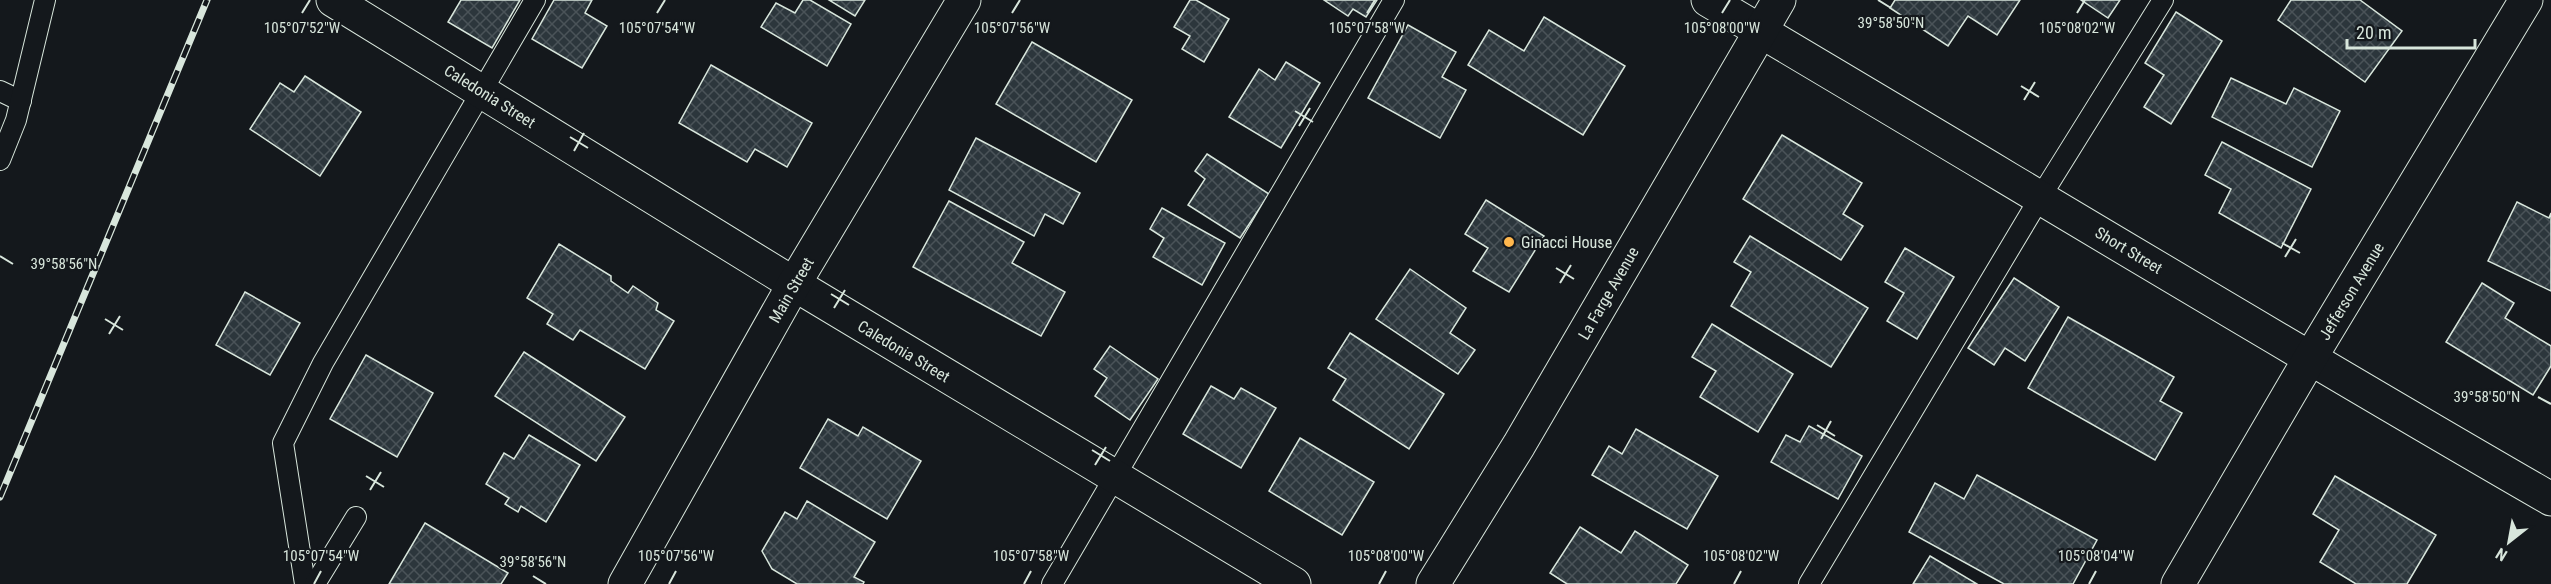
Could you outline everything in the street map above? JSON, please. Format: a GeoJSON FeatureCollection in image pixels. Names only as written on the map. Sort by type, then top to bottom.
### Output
{"type":"FeatureCollection","features":[{"type":"Feature","properties":{"kind":"street","name":"Caledonia Street"},"geometry":{"type":"LineString","coordinates":[[333,0],[794,284],[1294,584]]}},
{"type":"Feature","properties":{"kind":"street","name":"Main Street"},"geometry":{"type":"LineString","coordinates":[[625,584],[794,284],[964,0]]}},
{"type":"Feature","properties":{"kind":"street","name":"Short Street"},"geometry":{"type":"LineString","coordinates":[[1708,0],[2041,196],[2309,360],[2551,499]]}},
{"type":"Feature","properties":{"kind":"street","name":"La Farge Avenue"},"geometry":{"type":"LineString","coordinates":[[1433,584],[1519,445],[1779,0]]}},
{"type":"Feature","properties":{"kind":"street","name":"Jefferson Avenue"},"geometry":{"type":"LineString","coordinates":[[2178,584],[2309,360],[2526,0]]}},
{"type":"Feature","properties":{"kind":"lane"},"geometry":{"type":"LineString","coordinates":[[0,160],[16,120],[45,0]]}},
{"type":"Feature","properties":{"kind":"lane"},"geometry":{"type":"LineString","coordinates":[[305,584],[283,442],[322,363],[535,0]]}},
{"type":"Feature","properties":{"kind":"lane"},"geometry":{"type":"LineString","coordinates":[[1052,584],[1394,0]]}},
{"type":"Feature","properties":{"kind":"lane"},"geometry":{"type":"LineString","coordinates":[[1809,584],[2041,196],[2163,0]]}},
{"type":"Feature","properties":{"kind":"lane"},"geometry":{"type":"LineString","coordinates":[[0,91],[21,101]]}},
{"type":"Feature","properties":{"kind":"lane"},"geometry":{"type":"LineString","coordinates":[[315,584],[356,517]]}},
{"type":"Feature","properties":{"kind":"building"},"geometry":{"type":"Polygon","coordinates":[[[461,0],[520,0],[492,48],[448,22],[461,0]]]}},
{"type":"Feature","properties":{"kind":"building"},"geometry":{"type":"Polygon","coordinates":[[[554,0],[592,0],[585,13],[607,26],[582,68],[532,39],[554,0]]]}},
{"type":"Feature","properties":{"kind":"building"},"geometry":{"type":"Polygon","coordinates":[[[803,0],[810,0],[851,24],[827,66],[761,27],[776,3],[795,13],[803,0]]]}},
{"type":"Feature","properties":{"kind":"building"},"geometry":{"type":"Polygon","coordinates":[[[829,0],[865,0],[855,16],[829,0]]]}},
{"type":"Feature","properties":{"kind":"building"},"geometry":{"type":"Polygon","coordinates":[[[1190,0],[1196,0],[1229,19],[1204,62],[1182,49],[1190,36],[1174,27],[1190,0]]]}},
{"type":"Feature","properties":{"kind":"building"},"geometry":{"type":"Polygon","coordinates":[[[1324,0],[1377,0],[1366,17],[1353,9],[1348,16],[1324,0]]]}},
{"type":"Feature","properties":{"kind":"building"},"geometry":{"type":"Polygon","coordinates":[[[1895,0],[2020,0],[1997,35],[1968,16],[1948,46],[1890,8],[1895,0]]]}},
{"type":"Feature","properties":{"kind":"building"},"geometry":{"type":"Polygon","coordinates":[[[2081,0],[2120,0],[2108,18],[2081,0]]]}},
{"type":"Feature","properties":{"kind":"building"},"geometry":{"type":"Polygon","coordinates":[[[2291,0],[2360,0],[2402,31],[2365,82],[2278,20],[2291,0]]]}},
{"type":"Feature","properties":{"kind":"building"},"geometry":{"type":"Polygon","coordinates":[[[2176,12],[2222,41],[2171,124],[2144,107],[2164,75],[2145,63],[2176,12]]]}},
{"type":"Feature","properties":{"kind":"building"},"geometry":{"type":"Polygon","coordinates":[[[1544,17],[1625,66],[1583,135],[1468,65],[1489,30],[1524,51],[1544,17]]]}},
{"type":"Feature","properties":{"kind":"building"},"geometry":{"type":"Polygon","coordinates":[[[1408,25],[1456,52],[1442,77],[1466,90],[1440,138],[1368,98],[1408,25]]]}},
{"type":"Feature","properties":{"kind":"building"},"geometry":{"type":"Polygon","coordinates":[[[1032,42],[1132,100],[1096,162],[996,104],[1032,42]]]}},
{"type":"Feature","properties":{"kind":"building"},"geometry":{"type":"Polygon","coordinates":[[[1286,62],[1320,83],[1281,148],[1229,117],[1259,69],[1275,80],[1286,62]]]}},
{"type":"Feature","properties":{"kind":"building"},"geometry":{"type":"Polygon","coordinates":[[[711,65],[812,123],[787,167],[755,149],[747,162],[679,123],[711,65]]]}},
{"type":"Feature","properties":{"kind":"building"},"geometry":{"type":"Polygon","coordinates":[[[305,76],[361,112],[320,176],[250,129],[280,83],[294,92],[305,76]]]}},
{"type":"Feature","properties":{"kind":"building"},"geometry":{"type":"Polygon","coordinates":[[[2231,78],[2286,104],[2294,88],[2340,111],[2312,167],[2212,117],[2231,78]]]}},
{"type":"Feature","properties":{"kind":"building"},"geometry":{"type":"Polygon","coordinates":[[[1782,135],[1862,183],[1843,214],[1863,226],[1841,260],[1743,199],[1782,135]]]}},
{"type":"Feature","properties":{"kind":"building"},"geometry":{"type":"Polygon","coordinates":[[[976,138],[1080,193],[1063,224],[1045,214],[1034,236],[949,190],[976,138]]]}},
{"type":"Feature","properties":{"kind":"building"},"geometry":{"type":"Polygon","coordinates":[[[2222,142],[2311,189],[2281,248],[2219,213],[2231,189],[2205,175],[2222,142]]]}},
{"type":"Feature","properties":{"kind":"building"},"geometry":{"type":"Polygon","coordinates":[[[1207,154],[1269,194],[1240,238],[1188,205],[1205,179],[1195,171],[1207,154]]]}},
{"type":"Feature","properties":{"kind":"building","name":"Ginacci House"},"geometry":{"type":"Polygon","coordinates":[[[1486,200],[1544,236],[1509,292],[1473,271],[1488,248],[1465,234],[1486,200]]]}},
{"type":"Feature","properties":{"kind":"building"},"geometry":{"type":"Polygon","coordinates":[[[949,201],[1024,242],[1012,263],[1065,292],[1041,336],[913,267],[949,201]]]}},
{"type":"Feature","properties":{"kind":"building"},"geometry":{"type":"Polygon","coordinates":[[[2517,202],[2549,218],[2551,213],[2551,291],[2488,261],[2517,202]]]}},
{"type":"Feature","properties":{"kind":"building"},"geometry":{"type":"Polygon","coordinates":[[[1162,208],[1225,243],[1202,285],[1153,257],[1164,238],[1150,229],[1162,208]]]}},
{"type":"Feature","properties":{"kind":"building"},"geometry":{"type":"Polygon","coordinates":[[[1750,236],[1868,308],[1831,367],[1731,306],[1751,272],[1734,262],[1750,236]]]}},
{"type":"Feature","properties":{"kind":"building"},"geometry":{"type":"Polygon","coordinates":[[[559,244],[611,276],[611,281],[628,293],[633,286],[658,303],[656,310],[674,321],[645,369],[580,330],[573,340],[547,324],[553,314],[527,298],[559,244]]]}},
{"type":"Feature","properties":{"kind":"building"},"geometry":{"type":"Polygon","coordinates":[[[1905,248],[1954,277],[1917,339],[1887,321],[1904,293],[1885,282],[1905,248]]]}},
{"type":"Feature","properties":{"kind":"building"},"geometry":{"type":"Polygon","coordinates":[[[1410,269],[1466,308],[1450,333],[1475,350],[1458,374],[1376,319],[1410,269]]]}},
{"type":"Feature","properties":{"kind":"building"},"geometry":{"type":"Polygon","coordinates":[[[2014,278],[2059,307],[2025,361],[2005,348],[1994,365],[1968,348],[2014,278]]]}},
{"type":"Feature","properties":{"kind":"building"},"geometry":{"type":"Polygon","coordinates":[[[2482,283],[2514,303],[2505,318],[2551,346],[2551,366],[2533,395],[2446,342],[2482,283]]]}},
{"type":"Feature","properties":{"kind":"building"},"geometry":{"type":"Polygon","coordinates":[[[245,292],[300,323],[270,375],[216,345],[245,292]]]}},
{"type":"Feature","properties":{"kind":"building"},"geometry":{"type":"Polygon","coordinates":[[[2068,317],[2174,377],[2160,401],[2182,413],[2155,460],[2028,388],[2068,317]]]}},
{"type":"Feature","properties":{"kind":"building"},"geometry":{"type":"Polygon","coordinates":[[[1712,324],[1793,374],[1758,432],[1700,397],[1716,371],[1692,357],[1712,324]]]}},
{"type":"Feature","properties":{"kind":"building"},"geometry":{"type":"Polygon","coordinates":[[[1350,333],[1444,394],[1409,449],[1333,400],[1346,379],[1328,368],[1350,333]]]}},
{"type":"Feature","properties":{"kind":"building"},"geometry":{"type":"Polygon","coordinates":[[[1110,346],[1158,379],[1130,420],[1095,396],[1107,378],[1094,369],[1110,346]]]}},
{"type":"Feature","properties":{"kind":"building"},"geometry":{"type":"Polygon","coordinates":[[[524,352],[625,417],[596,461],[495,396],[524,352]]]}},
{"type":"Feature","properties":{"kind":"building"},"geometry":{"type":"Polygon","coordinates":[[[366,355],[433,393],[397,457],[330,419],[366,355]]]}},
{"type":"Feature","properties":{"kind":"building"},"geometry":{"type":"Polygon","coordinates":[[[1211,386],[1234,399],[1241,388],[1276,408],[1241,468],[1183,434],[1211,386]]]}},
{"type":"Feature","properties":{"kind":"building"},"geometry":{"type":"Polygon","coordinates":[[[828,419],[858,436],[863,427],[921,461],[887,519],[800,468],[828,419]]]}},
{"type":"Feature","properties":{"kind":"building"},"geometry":{"type":"Polygon","coordinates":[[[1809,426],[1862,456],[1838,499],[1771,462],[1786,435],[1800,442],[1809,426]]]}},
{"type":"Feature","properties":{"kind":"building"},"geometry":{"type":"Polygon","coordinates":[[[1636,429],[1718,476],[1687,529],[1592,475],[1609,446],[1622,454],[1636,429]]]}},
{"type":"Feature","properties":{"kind":"building"},"geometry":{"type":"Polygon","coordinates":[[[529,435],[580,465],[546,522],[521,506],[518,512],[505,504],[509,498],[486,484],[504,453],[514,459],[529,435]]]}},
{"type":"Feature","properties":{"kind":"building"},"geometry":{"type":"Polygon","coordinates":[[[1300,438],[1374,482],[1342,535],[1269,491],[1300,438]]]}},
{"type":"Feature","properties":{"kind":"building"},"geometry":{"type":"Polygon","coordinates":[[[1977,475],[2097,540],[2073,584],[2004,584],[1909,532],[1935,483],[1964,499],[1977,475]]]}},
{"type":"Feature","properties":{"kind":"building"},"geometry":{"type":"Polygon","coordinates":[[[2335,476],[2436,535],[2407,584],[2356,584],[2320,562],[2339,530],[2313,514],[2335,476]]]}},
{"type":"Feature","properties":{"kind":"building"},"geometry":{"type":"Polygon","coordinates":[[[807,501],[875,542],[854,577],[864,582],[863,584],[797,584],[772,569],[762,551],[785,512],[797,519],[807,501]]]}},
{"type":"Feature","properties":{"kind":"building"},"geometry":{"type":"Polygon","coordinates":[[[425,523],[508,573],[501,584],[389,584],[425,523]]]}},
{"type":"Feature","properties":{"kind":"building"},"geometry":{"type":"Polygon","coordinates":[[[1580,527],[1621,553],[1635,531],[1688,565],[1676,584],[1567,584],[1550,573],[1580,527]]]}},
{"type":"Feature","properties":{"kind":"building"},"geometry":{"type":"Polygon","coordinates":[[[1930,556],[1977,584],[1913,584],[1930,556]]]}},
{"type":"Feature","properties":{"kind":"railway"},"geometry":{"type":"LineString","coordinates":[[0,497],[207,0]]}},
{"type":"Feature","properties":{"kind":"place","name":"Ginacci House"},"geometry":{"type":"Point","coordinates":[1509,242]}}]}
